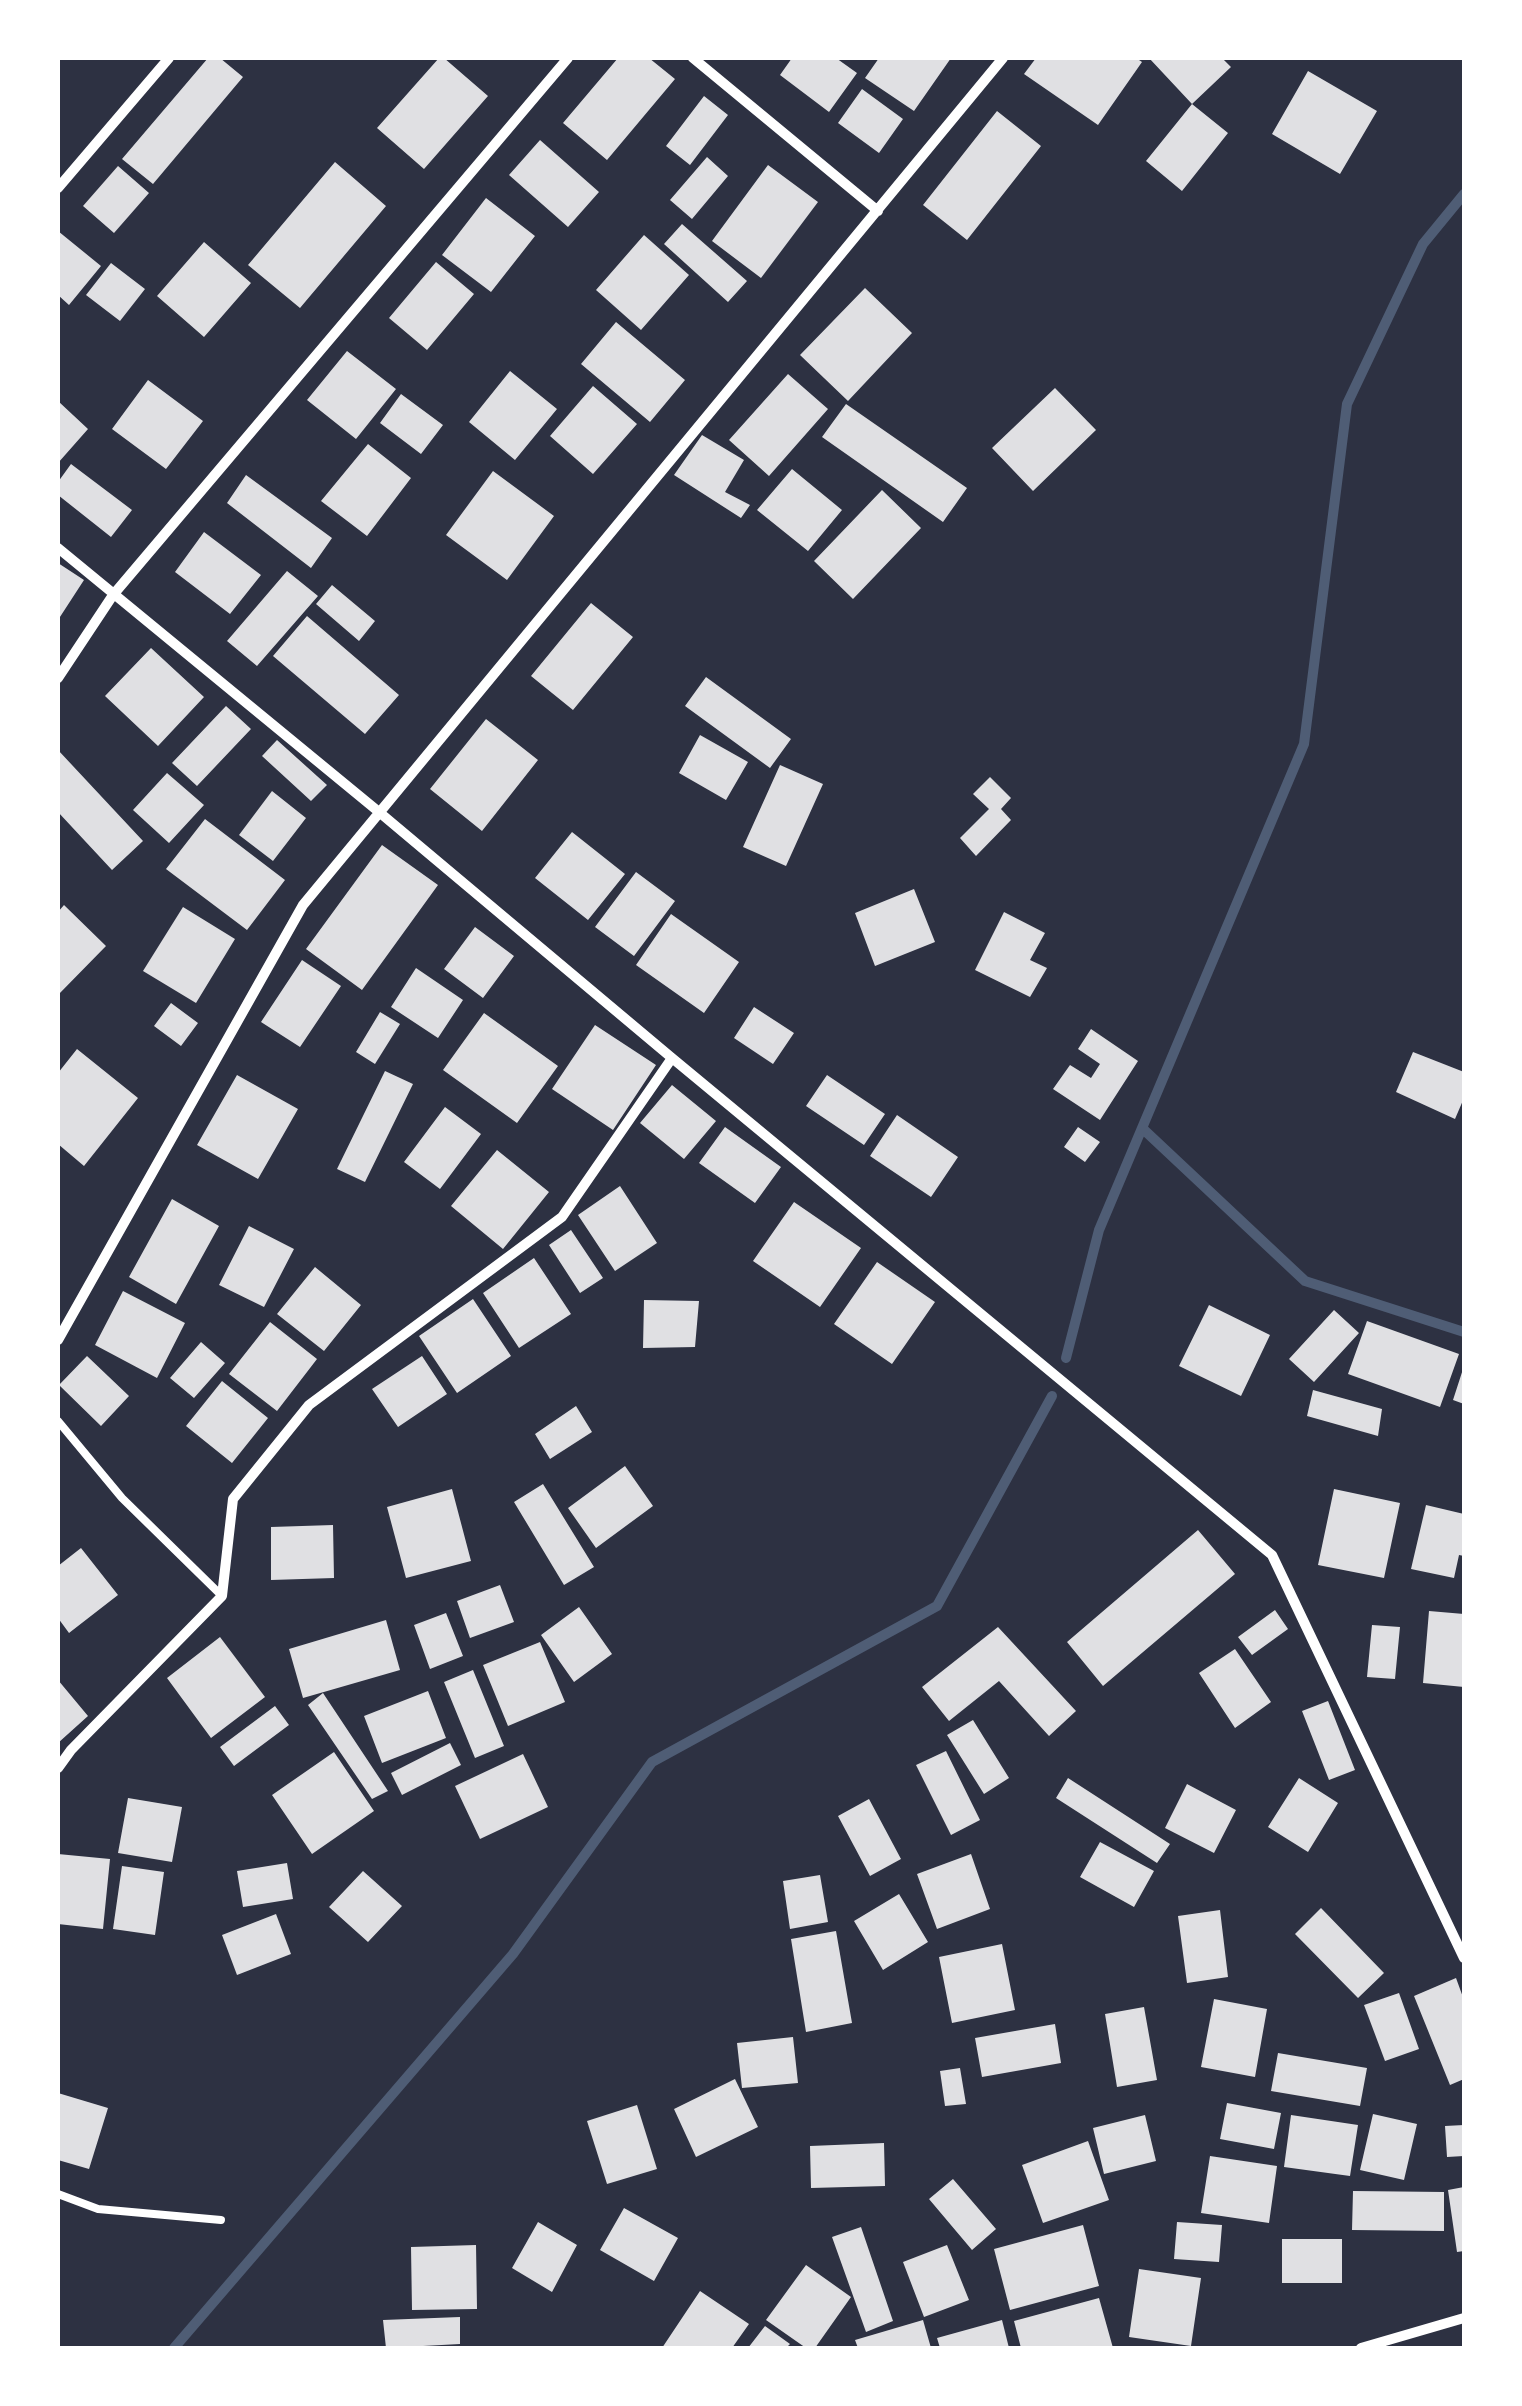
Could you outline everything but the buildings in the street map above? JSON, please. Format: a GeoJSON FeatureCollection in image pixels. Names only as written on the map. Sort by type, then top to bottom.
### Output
{"type":"FeatureCollection","features":[{"type":"Feature","properties":{"kind":"street"},"geometry":{"type":"LineString","coordinates":[[58,188],[169,58]]}},
{"type":"Feature","properties":{"kind":"street"},"geometry":{"type":"LineString","coordinates":[[58,678],[113,595],[568,58]]}},
{"type":"Feature","properties":{"kind":"street"},"geometry":{"type":"LineString","coordinates":[[692,58],[878,211]]}},
{"type":"Feature","properties":{"kind":"street"},"geometry":{"type":"LineString","coordinates":[[58,1340],[303,904],[1003,58]]}},
{"type":"Feature","properties":{"kind":"street"},"geometry":{"type":"LineString","coordinates":[[58,548],[1272,1555],[1464,1958]]}},
{"type":"Feature","properties":{"kind":"street"},"geometry":{"type":"LineString","coordinates":[[58,1768],[70,1750],[222,1596],[233,1500],[309,1405],[562,1217],[672,1058]]}},
{"type":"Feature","properties":{"kind":"street"},"geometry":{"type":"LineString","coordinates":[[1362,2348],[1464,2318]]}},
{"type":"Feature","properties":{"kind":"lane"},"geometry":{"type":"LineString","coordinates":[[58,1421],[122,1498],[222,1596]]}},
{"type":"Feature","properties":{"kind":"lane"},"geometry":{"type":"LineString","coordinates":[[58,2194],[98,2209],[221,2220]]}},
{"type":"Feature","properties":{"kind":"waterway"},"geometry":{"type":"LineString","coordinates":[[1066,1358],[1099,1230],[1304,744],[1347,404],[1423,244],[1464,194]]}},
{"type":"Feature","properties":{"kind":"waterway"},"geometry":{"type":"LineString","coordinates":[[1142,1128],[1305,1281],[1464,1332]]}},
{"type":"Feature","properties":{"kind":"waterway"},"geometry":{"type":"LineString","coordinates":[[174,2348],[513,1954],[652,1762],[937,1606],[1052,1396]]}}]}
